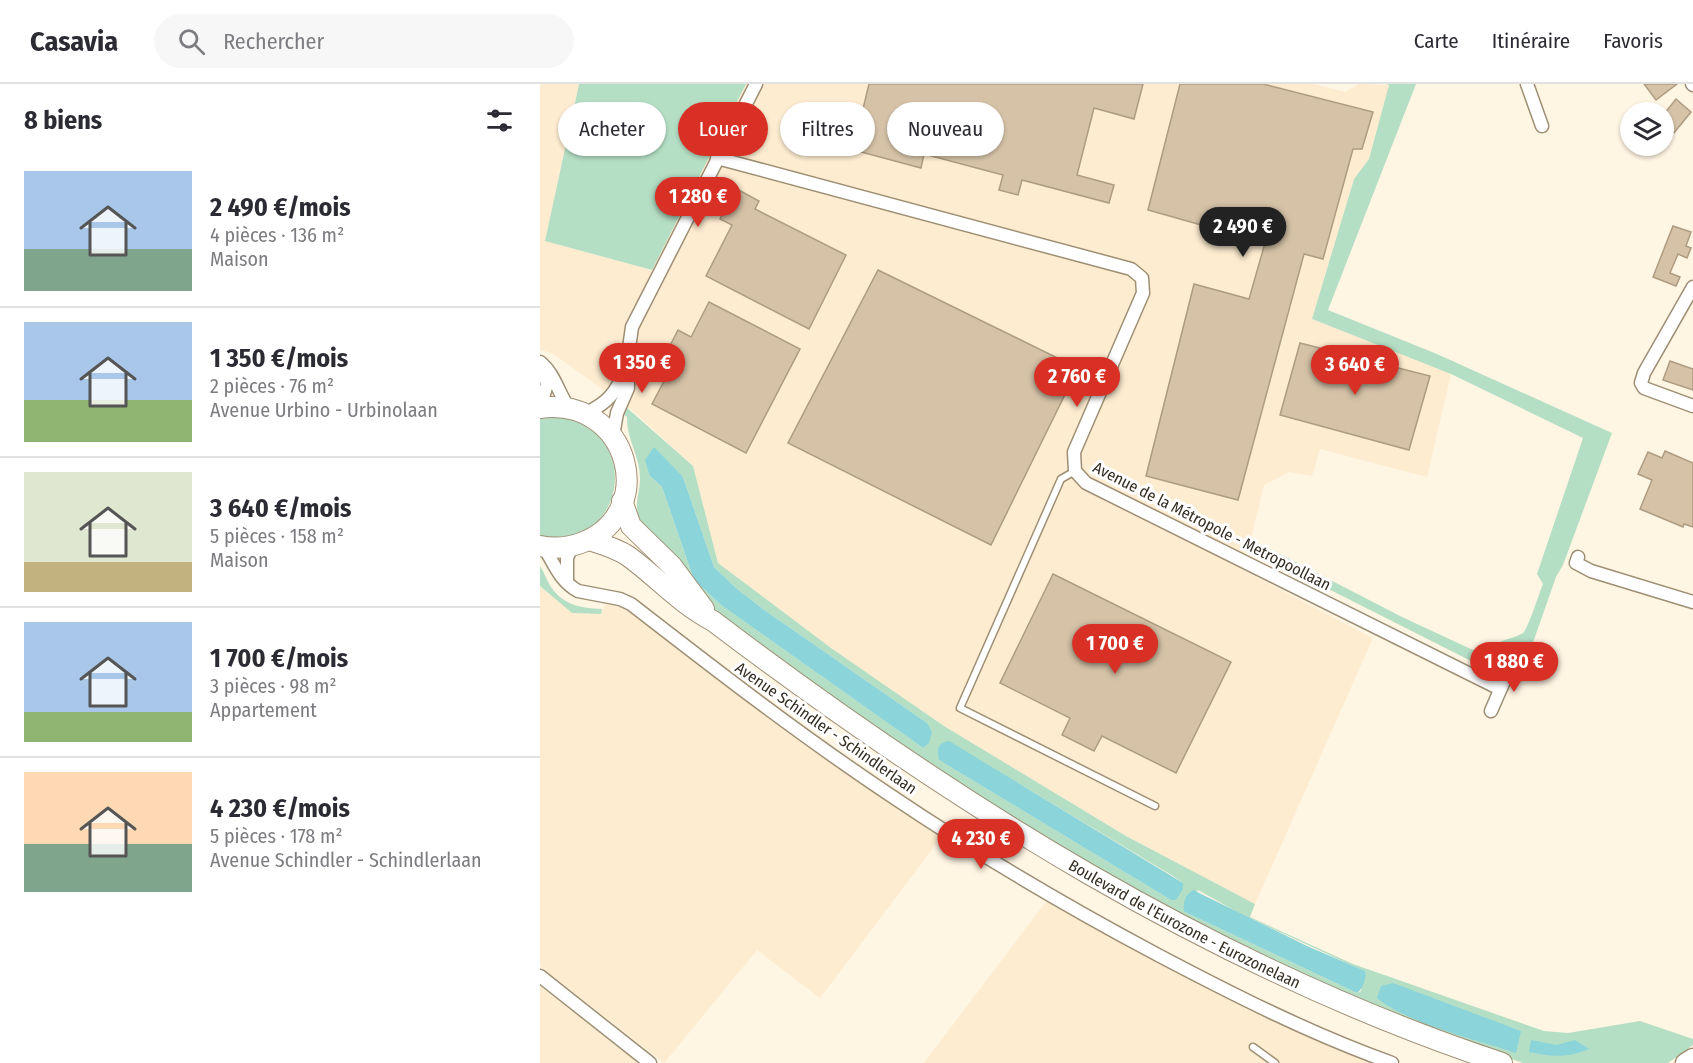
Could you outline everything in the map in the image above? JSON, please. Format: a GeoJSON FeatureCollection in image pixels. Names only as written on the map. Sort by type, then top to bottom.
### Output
{"type":"FeatureCollection","features":[{"type":"Feature","properties":{"kind":"highway"},"geometry":{"type":"LineString","coordinates":[[540,408],[578,410],[601,423],[613,436],[622,453],[626,472],[622,501],[606,527],[580,543],[542,546]]}},
{"type":"Feature","properties":{"kind":"highway","name":"Boulevard de l'Eurozone - Eurozonelaan"},"geometry":{"type":"LineString","coordinates":[[622,501],[632,526],[672,566],[713,621]]}},
{"type":"Feature","properties":{"kind":"highway","name":"Boulevard de l'Eurozone - Eurozonelaan"},"geometry":{"type":"LineString","coordinates":[[580,543],[613,547],[627,556],[694,611],[713,621],[920,770],[1121,891],[1301,984],[1386,1020],[1502,1063]]}},
{"type":"Feature","properties":{"kind":"main road"},"geometry":{"type":"LineString","coordinates":[[1685,1063],[1693,1058]]}},
{"type":"Feature","properties":{"kind":"street"},"geometry":{"type":"LineString","coordinates":[[541,363],[549,369],[562,399],[578,410],[605,403],[612,397],[627,368],[632,327],[756,84]]}},
{"type":"Feature","properties":{"kind":"street"},"geometry":{"type":"LineString","coordinates":[[1527,84],[1542,126]]}},
{"type":"Feature","properties":{"kind":"street","name":"Avenue de la Métropole - Metropoollaan"},"geometry":{"type":"LineString","coordinates":[[717,158],[1131,269],[1142,278],[1143,293],[1074,452],[1075,471],[1086,483],[1500,689]]}},
{"type":"Feature","properties":{"kind":"street"},"geometry":{"type":"LineString","coordinates":[[1693,287],[1644,373],[1641,383],[1644,388],[1693,406]]}},
{"type":"Feature","properties":{"kind":"street"},"geometry":{"type":"LineString","coordinates":[[540,408],[547,384],[541,363]]}},
{"type":"Feature","properties":{"kind":"street"},"geometry":{"type":"LineString","coordinates":[[613,436],[617,413],[628,388],[627,368]]}},
{"type":"Feature","properties":{"kind":"street"},"geometry":{"type":"LineString","coordinates":[[567,582],[567,558],[580,543]]}},
{"type":"Feature","properties":{"kind":"street"},"geometry":{"type":"LineString","coordinates":[[542,546],[560,577],[567,582]]}},
{"type":"Feature","properties":{"kind":"street"},"geometry":{"type":"LineString","coordinates":[[1578,557],[1576,563],[1591,571],[1693,602]]}},
{"type":"Feature","properties":{"kind":"street","name":"Avenue Schindler - Schindlerlaan"},"geometry":{"type":"LineString","coordinates":[[567,582],[578,591],[620,599],[631,604],[738,688],[890,795],[1037,887],[1132,941],[1268,1012],[1374,1060],[1392,1063]]}},
{"type":"Feature","properties":{"kind":"street"},"geometry":{"type":"LineString","coordinates":[[1491,711],[1511,665]]}},
{"type":"Feature","properties":{"kind":"street"},"geometry":{"type":"LineString","coordinates":[[540,976],[650,1063]]}},
{"type":"Feature","properties":{"kind":"lane"},"geometry":{"type":"LineString","coordinates":[[1075,471],[1060,479],[960,708],[1155,806]]}},
{"type":"Feature","properties":{"kind":"lane"},"geometry":{"type":"LineString","coordinates":[[1253,1047],[1275,1063]]}},
{"type":"Feature","properties":{"kind":"shaded area"},"geometry":{"type":"Polygon","coordinates":[[[540,84],[579,84],[575,102],[558,102],[558,156],[563,156],[545,241],[651,270],[709,156],[768,156],[768,102],[737,102],[746,84],[1314,84],[1345,92],[1359,84],[1389,85],[1369,159],[1354,179],[1312,319],[1451,374],[1427,477],[1320,449],[1312,476],[1289,472],[1264,485],[1251,539],[1239,568],[1373,638],[1255,904],[1126,836],[944,726],[831,648],[718,563],[693,466],[633,411],[552,353],[540,350],[540,84]]]}},
{"type":"Feature","properties":{"kind":"shaded area"},"geometry":{"type":"Polygon","coordinates":[[[540,586],[572,613],[600,614],[607,603],[629,610],[942,836],[820,998],[757,950],[664,1063],[540,966],[540,586]]]}},
{"type":"Feature","properties":{"kind":"shaded area"},"geometry":{"type":"Polygon","coordinates":[[[1048,899],[1169,967],[1264,1016],[1377,1063],[924,1063],[1048,899]]]}},
{"type":"Feature","properties":{"kind":"shaded area"},"geometry":{"type":"Polygon","coordinates":[[[540,986],[638,1063],[540,1063],[540,986]]]}},
{"type":"Feature","properties":{"kind":"green space"},"geometry":{"type":"Polygon","coordinates":[[[579,84],[746,84],[737,102],[678,102],[678,156],[710,156],[652,270],[545,241],[563,156],[666,156],[666,102],[575,102],[579,84]]]}},
{"type":"Feature","properties":{"kind":"green space"},"geometry":{"type":"Polygon","coordinates":[[[1386,84],[1416,84],[1328,310],[1437,354],[1612,433],[1529,654],[1509,647],[1475,663],[1247,548],[1251,539],[1402,617],[1473,650],[1523,633],[1543,584],[1537,574],[1583,438],[1451,374],[1312,319],[1354,179],[1369,159],[1389,85],[1386,84]]]}},
{"type":"Feature","properties":{"kind":"green space"},"geometry":{"type":"Polygon","coordinates":[[[625,406],[693,466],[718,563],[831,648],[944,726],[1126,836],[1255,904],[1250,917],[1353,964],[1544,1031],[1568,1033],[1640,1021],[1693,1039],[1693,1045],[1668,1063],[1523,1063],[1355,1000],[1195,923],[1074,856],[849,713],[718,616],[640,521],[637,505],[640,484],[638,462],[627,425],[627,417],[621,413],[625,406]],[[648,464],[650,476],[662,487],[694,580],[721,605],[923,748],[927,723],[763,609],[714,567],[683,477],[648,464]],[[949,742],[939,760],[1171,900],[1183,883],[949,742]],[[1198,890],[1187,913],[1357,993],[1361,991],[1364,971],[1239,913],[1198,890]]]}},
{"type":"Feature","properties":{"kind":"green space"},"geometry":{"type":"Polygon","coordinates":[[[559,417],[587,427],[605,444],[614,466],[614,489],[606,510],[591,527],[569,537],[540,536],[540,419],[559,417]]]}},
{"type":"Feature","properties":{"kind":"green space"},"geometry":{"type":"Polygon","coordinates":[[[540,566],[551,587],[562,598],[581,607],[602,609],[601,614],[572,613],[540,586],[540,566]]]}},
{"type":"Feature","properties":{"kind":"water"},"geometry":{"type":"Polygon","coordinates":[[[654,447],[683,477],[714,567],[763,609],[927,723],[932,732],[929,743],[923,748],[721,605],[694,580],[662,487],[650,476],[645,460],[654,447]]]}},
{"type":"Feature","properties":{"kind":"water"},"geometry":{"type":"Polygon","coordinates":[[[949,741],[1183,883],[1183,889],[1176,900],[1171,900],[939,760],[939,747],[942,743],[949,741]]]}},
{"type":"Feature","properties":{"kind":"water"},"geometry":{"type":"Polygon","coordinates":[[[1193,890],[1307,946],[1365,971],[1365,980],[1361,989],[1357,993],[1187,913],[1184,911],[1184,902],[1186,896],[1193,890]]]}},
{"type":"Feature","properties":{"kind":"water"},"geometry":{"type":"Polygon","coordinates":[[[1393,983],[1521,1031],[1516,1053],[1443,1030],[1390,1007],[1377,998],[1381,986],[1393,983]]]}},
{"type":"Feature","properties":{"kind":"water"},"geometry":{"type":"Polygon","coordinates":[[[1531,1040],[1557,1045],[1575,1040],[1589,1049],[1567,1055],[1545,1055],[1529,1052],[1531,1040]]]}},
{"type":"Feature","properties":{"kind":"building"},"geometry":{"type":"Polygon","coordinates":[[[869,84],[1143,84],[1134,119],[1094,108],[1077,175],[1114,185],[1109,203],[1022,180],[1018,195],[999,190],[1003,175],[932,156],[1004,156],[1004,102],[887,102],[887,156],[924,156],[921,168],[875,156],[875,102],[865,102],[869,84]]]}},
{"type":"Feature","properties":{"kind":"building"},"geometry":{"type":"Polygon","coordinates":[[[1180,84],[1263,84],[1373,112],[1362,149],[1353,149],[1323,259],[1304,254],[1238,500],[1146,476],[1194,284],[1249,299],[1265,243],[1148,210],[1180,84]]]}},
{"type":"Feature","properties":{"kind":"building"},"geometry":{"type":"Polygon","coordinates":[[[1644,84],[1677,84],[1656,100],[1644,84]]]}},
{"type":"Feature","properties":{"kind":"building"},"geometry":{"type":"Polygon","coordinates":[[[1676,99],[1691,112],[1674,133],[1674,102],[1676,99]]]}},
{"type":"Feature","properties":{"kind":"building"},"geometry":{"type":"Polygon","coordinates":[[[735,188],[759,201],[755,209],[846,255],[809,329],[706,276],[732,225],[720,219],[735,188]]]}},
{"type":"Feature","properties":{"kind":"building"},"geometry":{"type":"Polygon","coordinates":[[[1673,226],[1691,232],[1686,246],[1691,248],[1687,258],[1678,254],[1670,273],[1680,277],[1676,286],[1653,277],[1673,226]]]}},
{"type":"Feature","properties":{"kind":"building"},"geometry":{"type":"Polygon","coordinates":[[[878,270],[1078,368],[991,545],[788,443],[878,270]]]}},
{"type":"Feature","properties":{"kind":"building"},"geometry":{"type":"Polygon","coordinates":[[[709,302],[800,349],[746,453],[652,404],[670,370],[660,365],[678,330],[691,337],[709,302]]]}},
{"type":"Feature","properties":{"kind":"building"},"geometry":{"type":"Polygon","coordinates":[[[1300,343],[1430,376],[1409,450],[1280,415],[1300,343]]]}},
{"type":"Feature","properties":{"kind":"building"},"geometry":{"type":"Polygon","coordinates":[[[1670,361],[1693,369],[1693,390],[1663,380],[1670,361]]]}},
{"type":"Feature","properties":{"kind":"building"},"geometry":{"type":"Polygon","coordinates":[[[1665,451],[1693,463],[1693,527],[1684,524],[1683,527],[1640,509],[1652,480],[1638,474],[1648,452],[1662,458],[1665,451]]]}},
{"type":"Feature","properties":{"kind":"building"},"geometry":{"type":"Polygon","coordinates":[[[1053,574],[1231,662],[1176,773],[1102,736],[1094,751],[1062,735],[1070,718],[1000,683],[1053,574]]]}}]}
